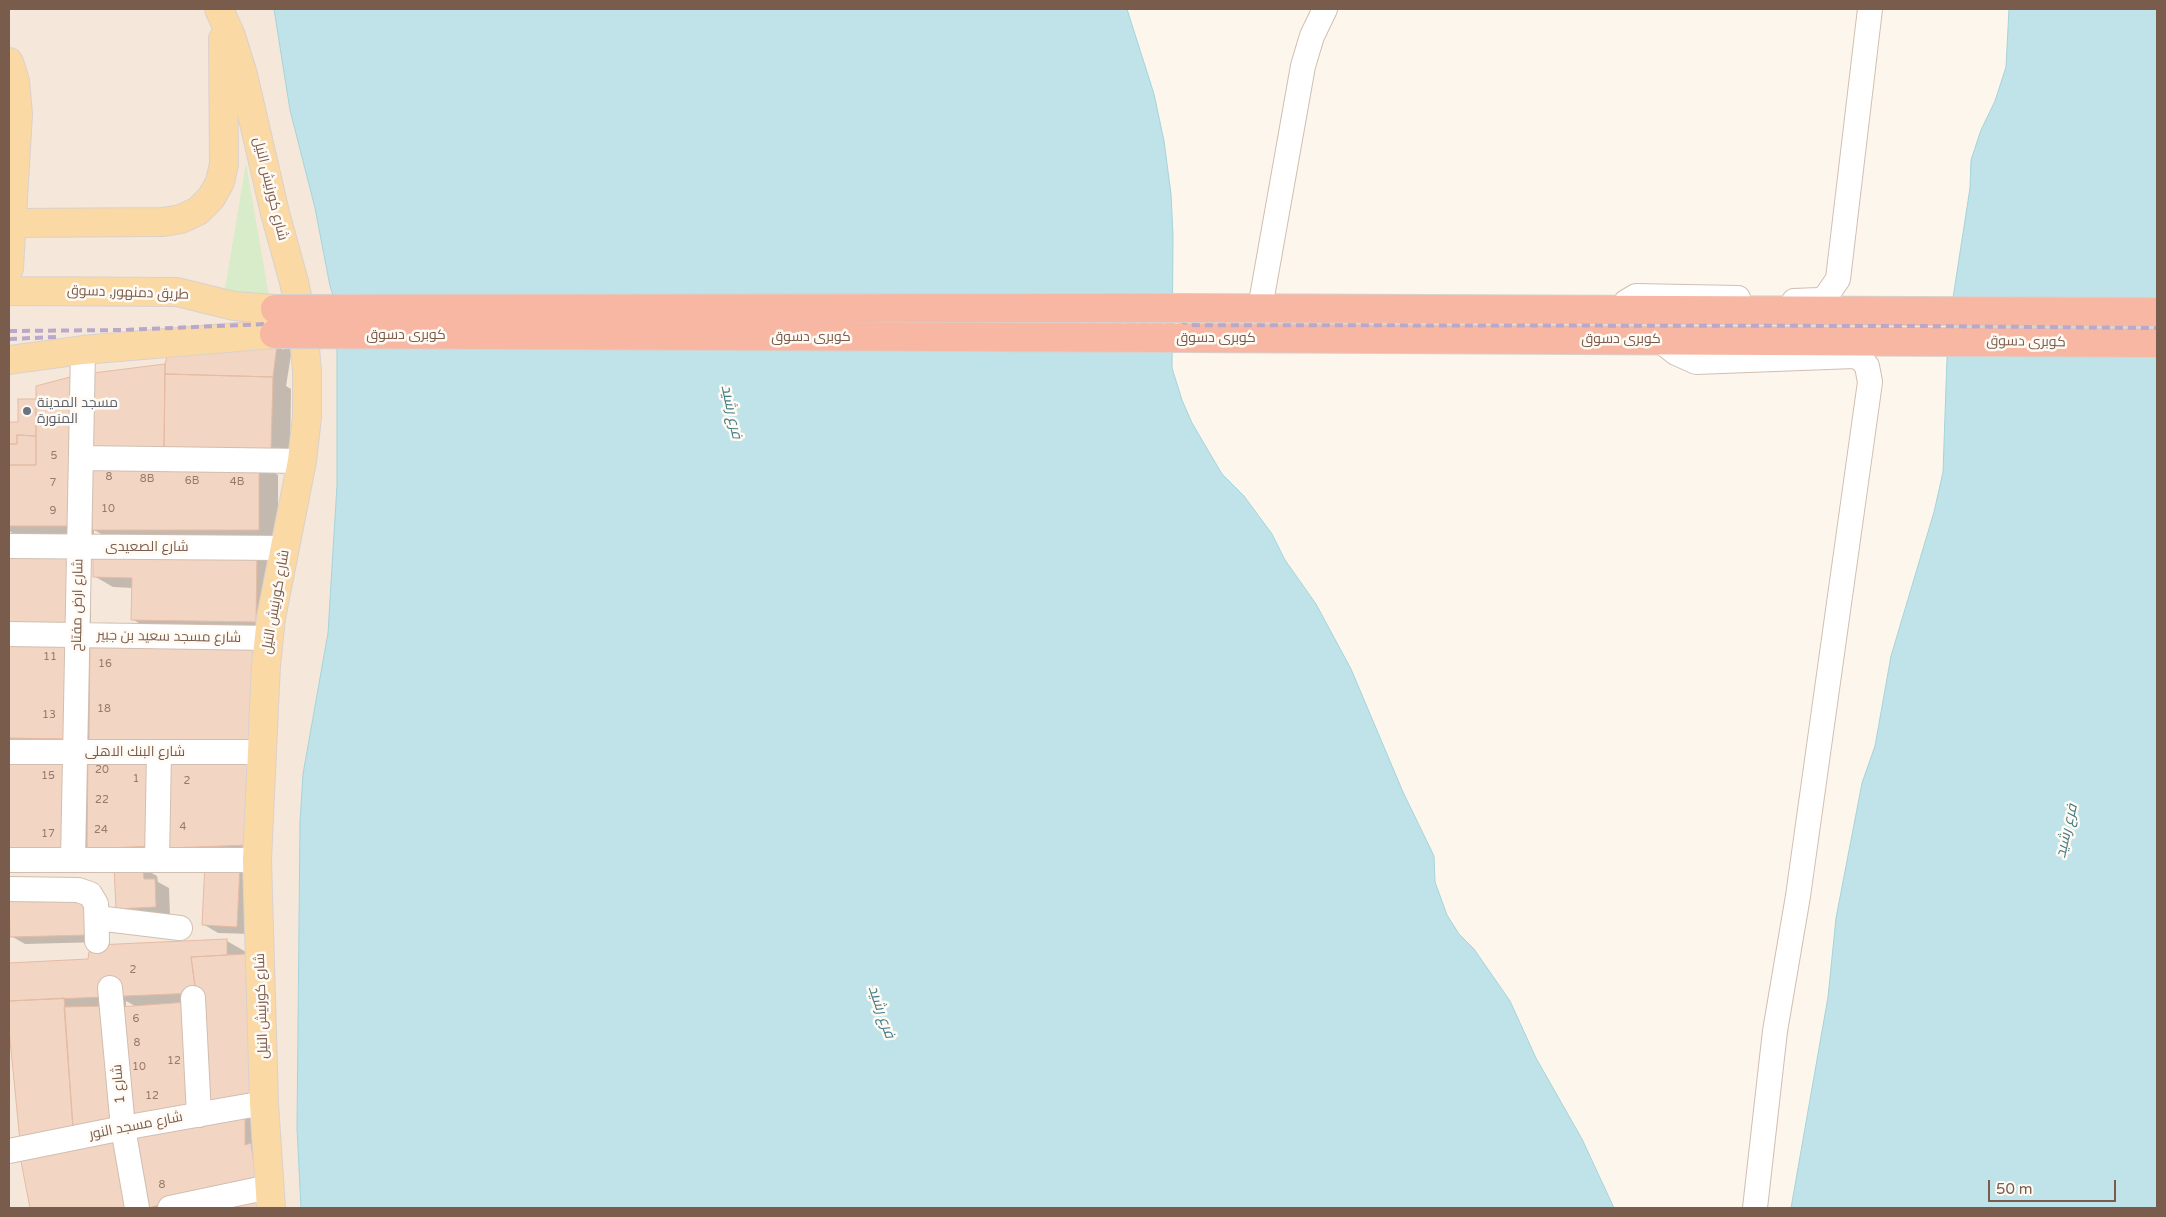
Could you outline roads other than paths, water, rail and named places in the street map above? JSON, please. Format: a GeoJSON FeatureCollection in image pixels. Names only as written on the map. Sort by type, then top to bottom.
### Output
{"type":"FeatureCollection","features":[{"type":"Feature","properties":{"kind":"highway","name":"كوبرى دسوق"},"geometry":{"type":"LineString","coordinates":[[275,321],[1183,308],[2157,312]]}},
{"type":"Feature","properties":{"kind":"highway","name":"كوبرى دسوق"},"geometry":{"type":"LineString","coordinates":[[275,321],[1182,338],[2157,343]]}},
{"type":"Feature","properties":{"kind":"main road"},"geometry":{"type":"LineString","coordinates":[[10,224],[163,222],[181,219],[198,211],[211,198],[220,182],[224,164],[221,13]]}},
{"type":"Feature","properties":{"kind":"main road","name":"شارع كورنيش النيل"},"geometry":{"type":"LineString","coordinates":[[221,13],[243,75],[275,213],[294,282],[303,326],[307,371],[307,416],[302,461],[268,638],[262,752],[258,860],[264,1103],[270,1198]]}},
{"type":"Feature","properties":{"kind":"main road"},"geometry":{"type":"LineString","coordinates":[[9,62],[15,80],[18,114],[10,224],[9,268]]}},
{"type":"Feature","properties":{"kind":"main road","name":"طريق دمنهور, دسوق"},"geometry":{"type":"LineString","coordinates":[[9,291],[176,292],[234,306],[275,321]]}},
{"type":"Feature","properties":{"kind":"main road"},"geometry":{"type":"LineString","coordinates":[[9,360],[275,321]]}},
{"type":"Feature","properties":{"kind":"street"},"geometry":{"type":"LineString","coordinates":[[1260,308],[1302,66],[1312,36],[1325,9]]}},
{"type":"Feature","properties":{"kind":"street"},"geometry":{"type":"LineString","coordinates":[[1621,310],[1626,302],[1636,296],[1818,300],[1830,294],[1840,271],[1870,9]]}},
{"type":"Feature","properties":{"kind":"street"},"geometry":{"type":"LineString","coordinates":[[1658,339],[1676,353],[1696,362],[1741,362],[1794,357],[1854,356],[1867,366],[1870,382],[1798,896],[1775,1031],[1755,1208]]}},
{"type":"Feature","properties":{"kind":"street","name":"شارع ارض مفتاح"},"geometry":{"type":"LineString","coordinates":[[73,860],[83,350]]}},
{"type":"Feature","properties":{"kind":"street"},"geometry":{"type":"LineString","coordinates":[[81,458],[302,461]]}},
{"type":"Feature","properties":{"kind":"street","name":"شارع الصعيدى"},"geometry":{"type":"LineString","coordinates":[[9,546],[285,548]]}},
{"type":"Feature","properties":{"kind":"street","name":"شارع مسجد سعيد بن جبير"},"geometry":{"type":"LineString","coordinates":[[9,634],[268,638]]}},
{"type":"Feature","properties":{"kind":"street","name":"شارع البنك الاهلى"},"geometry":{"type":"LineString","coordinates":[[9,752],[262,752]]}},
{"type":"Feature","properties":{"kind":"street"},"geometry":{"type":"LineString","coordinates":[[157,860],[159,752]]}},
{"type":"Feature","properties":{"kind":"street"},"geometry":{"type":"LineString","coordinates":[[9,860],[258,860]]}},
{"type":"Feature","properties":{"kind":"street"},"geometry":{"type":"LineString","coordinates":[[9,889],[78,890],[90,894],[96,904],[97,929],[180,928]]}},
{"type":"Feature","properties":{"kind":"street","name":"شارع 1"},"geometry":{"type":"LineString","coordinates":[[110,988],[123,1128],[137,1208]]}},
{"type":"Feature","properties":{"kind":"street"},"geometry":{"type":"LineString","coordinates":[[193,998],[198,1115]]}},
{"type":"Feature","properties":{"kind":"street","name":"شارع مسجد النور"},"geometry":{"type":"LineString","coordinates":[[9,1151],[123,1128],[264,1103]]}},
{"type":"Feature","properties":{"kind":"street"},"geometry":{"type":"LineString","coordinates":[[170,1208],[270,1198]]}},
{"type":"Feature","properties":{"kind":"water","name":"فرع رشيد"},"geometry":{"type":"Polygon","coordinates":[[[274,9],[1127,9],[1154,94],[1164,141],[1171,194],[1173,235],[1172,368],[1182,400],[1192,423],[1222,474],[1244,496],[1272,534],[1285,560],[1316,604],[1351,669],[1403,792],[1434,856],[1435,882],[1447,915],[1459,934],[1474,949],[1510,1001],[1536,1058],[1582,1139],[1614,1208],[301,1208],[297,1128],[300,822],[303,774],[328,633],[337,485],[337,330],[339,314],[330,286],[315,208],[290,110],[274,9]]]}},
{"type":"Feature","properties":{"kind":"water","name":"فرع رشيد"},"geometry":{"type":"Polygon","coordinates":[[[2009,9],[2157,9],[2157,1208],[1791,1208],[1828,997],[1836,918],[1862,783],[1875,746],[1891,656],[1934,512],[1943,472],[1948,330],[1970,188],[1971,160],[1981,130],[1995,101],[2006,67],[2009,9]]]}},
{"type":"Feature","properties":{"kind":"railway"},"geometry":{"type":"LineString","coordinates":[[9,331],[123,330],[266,324],[2157,328]]}},
{"type":"Feature","properties":{"kind":"railway"},"geometry":{"type":"LineString","coordinates":[[9,339],[56,337]]}},
{"type":"Feature","properties":{"kind":"place","name":"مسجد المدينة المنورة"},"geometry":{"type":"Point","coordinates":[27,411]}}]}
